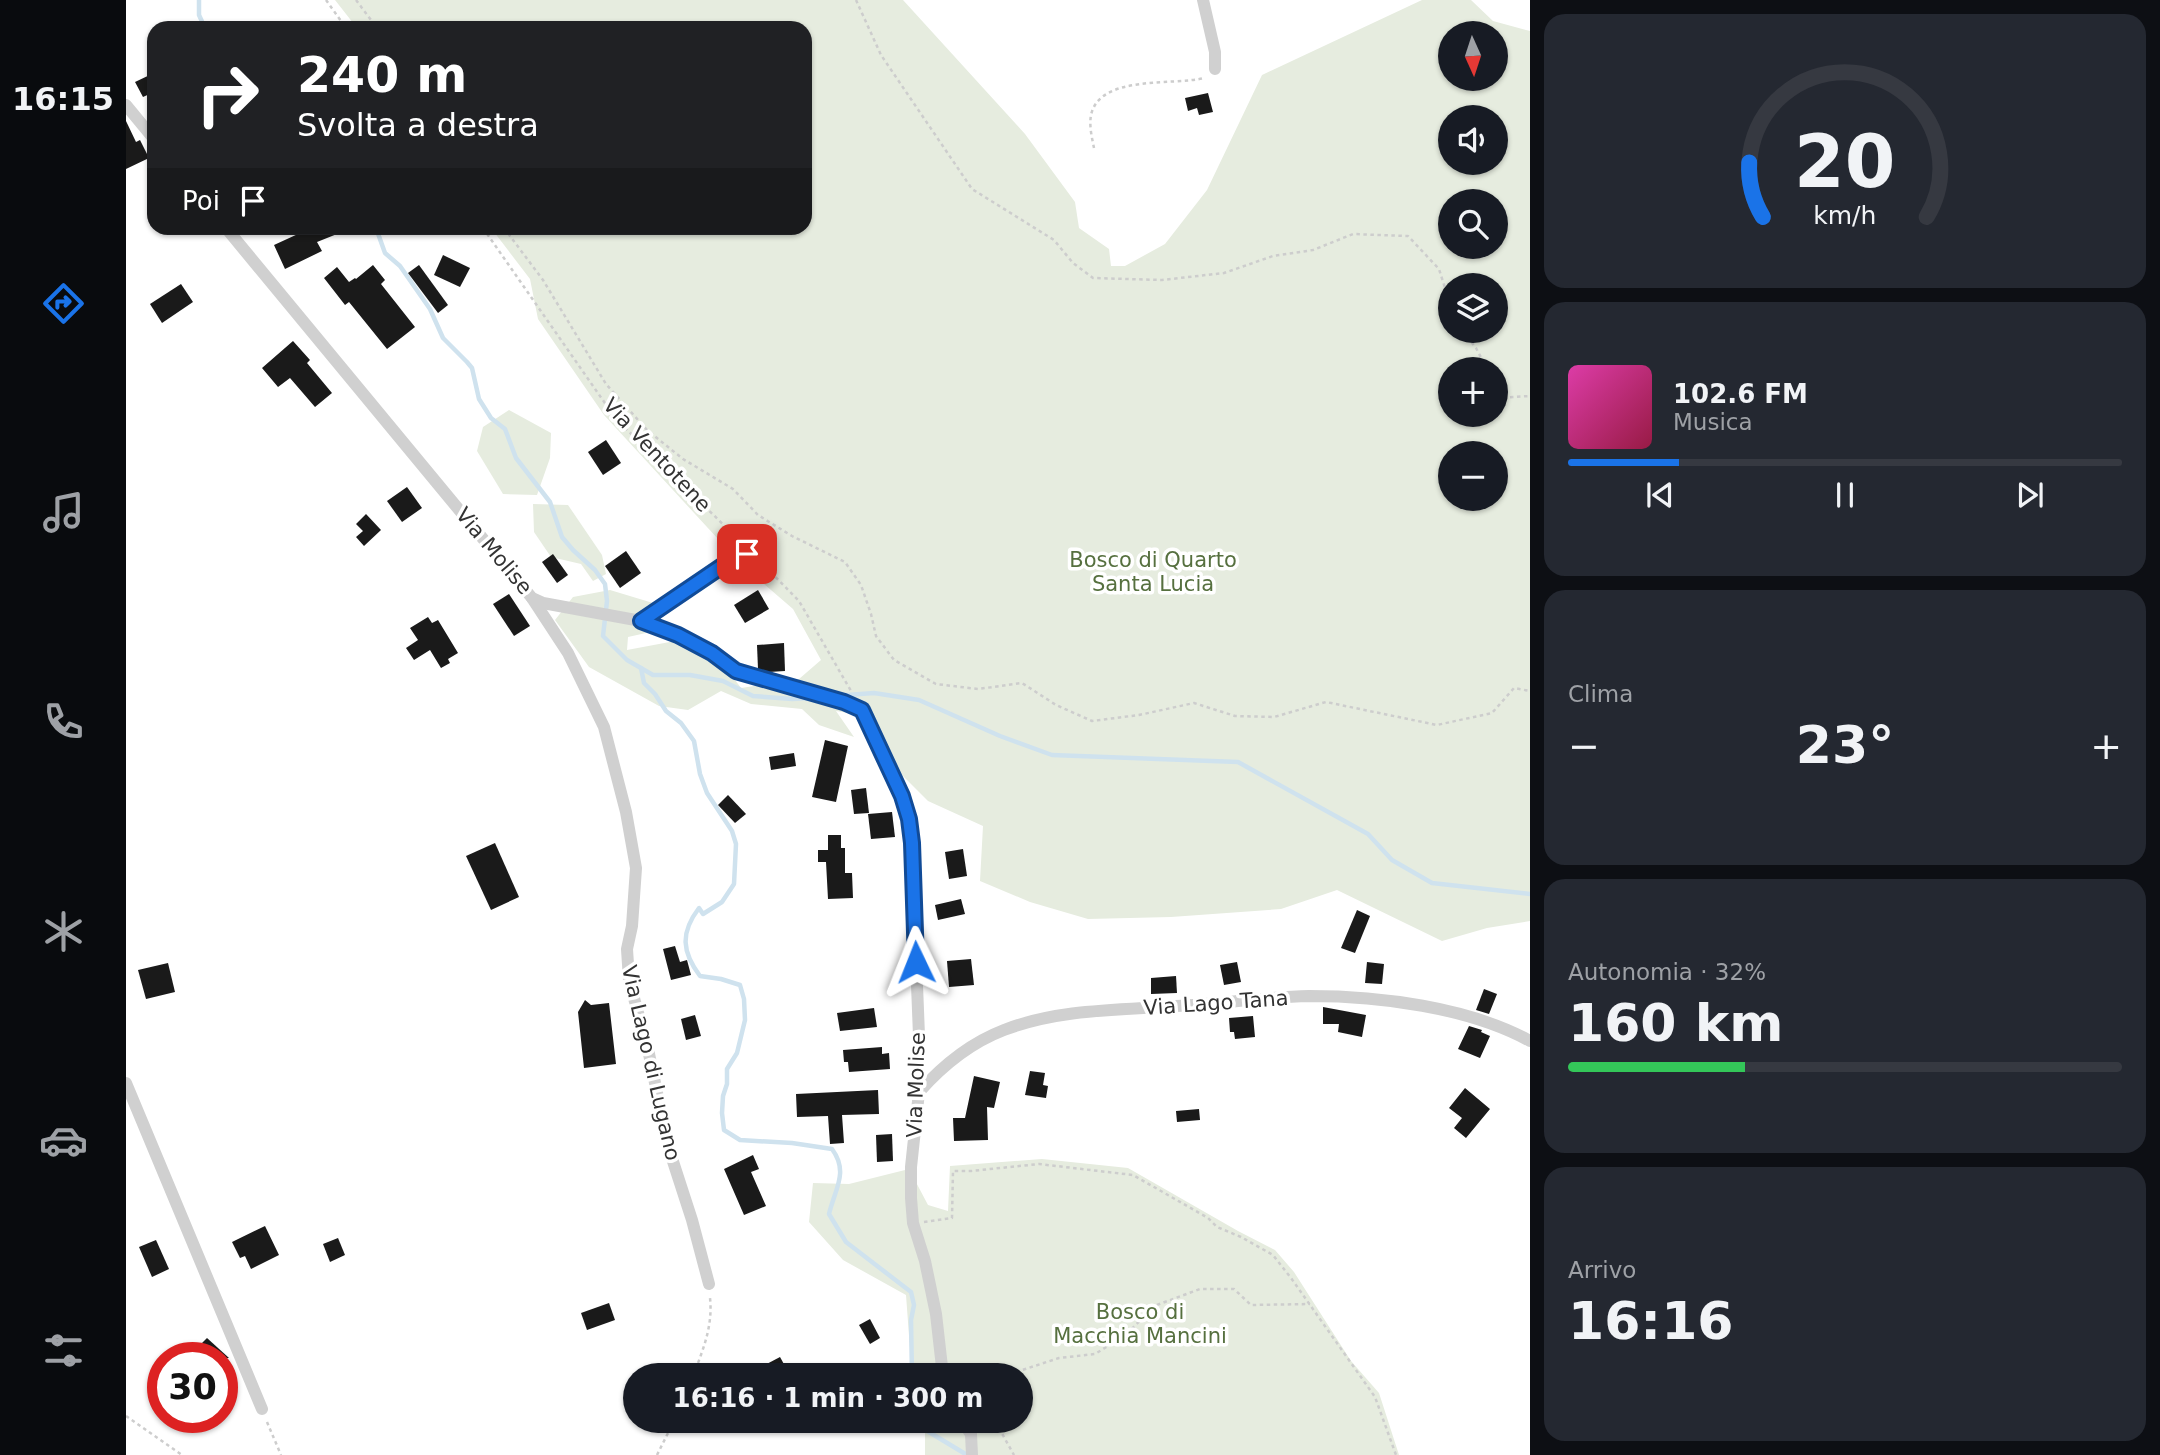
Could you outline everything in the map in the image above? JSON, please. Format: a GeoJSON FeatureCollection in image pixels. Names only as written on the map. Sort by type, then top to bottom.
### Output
{"type":"FeatureCollection","features":[{"type":"Feature","properties":{"kind":"street"},"geometry":{"type":"LineString","coordinates":[[1203,0],[1215,52],[1215,69]]}},
{"type":"Feature","properties":{"kind":"street"},"geometry":{"type":"LineString","coordinates":[[126,105],[147,130]]}},
{"type":"Feature","properties":{"kind":"street","name":"Via Molise"},"geometry":{"type":"LineString","coordinates":[[232,235],[532,598],[543,603],[641,621],[678,635],[712,653],[736,671],[844,702],[862,710],[902,796],[912,843],[919,1092],[911,1167],[912,1223],[925,1261],[936,1314],[942,1363]]}},
{"type":"Feature","properties":{"kind":"street"},"geometry":{"type":"LineString","coordinates":[[641,621],[728,562],[752,553]]}},
{"type":"Feature","properties":{"kind":"street","name":"Via Lago di Lugano"},"geometry":{"type":"LineString","coordinates":[[532,598],[568,653],[604,727],[626,813],[636,868],[632,926],[627,949],[629,980],[648,1049],[668,1146],[709,1284]]}},
{"type":"Feature","properties":{"kind":"street","name":"Via Lago Tana"},"geometry":{"type":"LineString","coordinates":[[919,1092],[952,1059],[1002,1030],[1046,1018],[1101,1011],[1262,999],[1341,997],[1444,1011],[1490,1024],[1530,1041]]}},
{"type":"Feature","properties":{"kind":"street"},"geometry":{"type":"LineString","coordinates":[[126,1083],[262,1409]]}},
{"type":"Feature","properties":{"kind":"street"},"geometry":{"type":"LineString","coordinates":[[970,1433],[972,1455]]}},
{"type":"Feature","properties":{"kind":"path"},"geometry":{"type":"LineString","coordinates":[[326,0],[341,21]]}},
{"type":"Feature","properties":{"kind":"path"},"geometry":{"type":"LineString","coordinates":[[356,0],[372,21]]}},
{"type":"Feature","properties":{"kind":"path"},"geometry":{"type":"LineString","coordinates":[[856,0],[881,55],[972,189],[1054,240],[1073,263],[1093,278],[1162,280],[1224,273],[1273,256],[1313,250],[1353,234],[1408,236],[1440,273]]}},
{"type":"Feature","properties":{"kind":"path"},"geometry":{"type":"LineString","coordinates":[[1094,148],[1090,118],[1095,103],[1107,92],[1199,79],[1210,75],[1215,69]]}},
{"type":"Feature","properties":{"kind":"path","name":"Via Ventotene"},"geometry":{"type":"LineString","coordinates":[[488,235],[617,419],[799,601],[862,710]]}},
{"type":"Feature","properties":{"kind":"path"},"geometry":{"type":"LineString","coordinates":[[509,235],[543,280],[606,384],[647,430],[683,459],[733,489],[758,516],[845,562],[861,585],[876,635],[894,660],[936,684],[978,689],[1022,683],[1056,705],[1092,721],[1139,715],[1194,703],[1235,716],[1274,717],[1326,702],[1437,725],[1492,713],[1514,688],[1530,691]]}},
{"type":"Feature","properties":{"kind":"path"},"geometry":{"type":"LineString","coordinates":[[1508,397],[1530,396]]}},
{"type":"Feature","properties":{"kind":"path"},"geometry":{"type":"LineString","coordinates":[[912,1223],[952,1218],[953,1171],[1039,1164],[1133,1175],[1195,1210],[1217,1227],[1273,1255],[1375,1397],[1396,1455]]}},
{"type":"Feature","properties":{"kind":"path"},"geometry":{"type":"LineString","coordinates":[[698,1363],[706,1344],[712,1311],[709,1284]]}},
{"type":"Feature","properties":{"kind":"path"},"geometry":{"type":"LineString","coordinates":[[1033,1366],[1059,1358],[1095,1354],[1126,1335],[1154,1306],[1200,1289],[1234,1289],[1251,1305],[1310,1304]]}},
{"type":"Feature","properties":{"kind":"path"},"geometry":{"type":"LineString","coordinates":[[262,1409],[281,1455]]}},
{"type":"Feature","properties":{"kind":"path"},"geometry":{"type":"LineString","coordinates":[[126,1416],[181,1455]]}},
{"type":"Feature","properties":{"kind":"path"},"geometry":{"type":"LineString","coordinates":[[657,1455],[668,1433]]}},
{"type":"Feature","properties":{"kind":"path"},"geometry":{"type":"LineString","coordinates":[[1002,1433],[1014,1455]]}},
{"type":"Feature","properties":{"kind":"green space","name":"Bosco di Quarto Santa Lucia"},"geometry":{"type":"Polygon","coordinates":[[[335,0],[903,0],[1025,134],[1075,202],[1079,228],[1109,249],[1111,266],[1125,266],[1165,244],[1207,190],[1262,75],[1422,0],[1471,0],[1493,21],[1438,21],[1438,91],[1508,91],[1508,25],[1530,31],[1530,921],[1487,928],[1442,941],[1337,890],[1281,909],[1171,917],[1088,919],[1030,902],[980,881],[983,826],[928,801],[886,759],[874,717],[836,711],[854,737],[819,725],[802,709],[751,704],[721,691],[688,710],[659,706],[589,667],[555,620],[573,597],[610,590],[653,603],[655,631],[628,637],[627,650],[675,641],[721,661],[741,688],[799,679],[821,660],[793,609],[741,564],[604,415],[538,319],[530,279],[496,235],[812,235],[812,21],[352,21],[335,0]]]}},
{"type":"Feature","properties":{"kind":"green space"},"geometry":{"type":"Polygon","coordinates":[[[509,410],[551,433],[550,458],[537,495],[503,494],[477,451],[483,427],[509,410]]]}},
{"type":"Feature","properties":{"kind":"green space"},"geometry":{"type":"Polygon","coordinates":[[[533,504],[568,505],[602,555],[606,574],[593,581],[581,564],[551,557],[534,532],[533,504]]]}},
{"type":"Feature","properties":{"kind":"green space","name":"Bosco di Macchia Mancini"},"geometry":{"type":"Polygon","coordinates":[[[1042,1159],[1128,1168],[1275,1250],[1294,1272],[1351,1361],[1379,1393],[1399,1455],[925,1455],[925,1433],[1033,1433],[1033,1363],[914,1363],[910,1349],[906,1295],[843,1260],[809,1222],[813,1183],[849,1184],[909,1169],[928,1205],[948,1211],[950,1166],[1042,1159]]]}},
{"type":"Feature","properties":{"kind":"building"},"geometry":{"type":"Polygon","coordinates":[[[147,76],[147,95],[143,97],[135,82],[147,76]]]}},
{"type":"Feature","properties":{"kind":"building"},"geometry":{"type":"Polygon","coordinates":[[[1208,93],[1213,112],[1199,115],[1197,108],[1188,111],[1185,98],[1208,93]]]}},
{"type":"Feature","properties":{"kind":"building"},"geometry":{"type":"Polygon","coordinates":[[[126,121],[136,142],[140,140],[147,159],[126,169],[126,121]]]}},
{"type":"Feature","properties":{"kind":"building"},"geometry":{"type":"Polygon","coordinates":[[[296,235],[334,235],[317,242],[322,251],[285,269],[274,245],[296,235]]]}},
{"type":"Feature","properties":{"kind":"building"},"geometry":{"type":"Polygon","coordinates":[[[443,255],[470,268],[460,287],[434,275],[443,255]]]}},
{"type":"Feature","properties":{"kind":"building"},"geometry":{"type":"Polygon","coordinates":[[[373,265],[385,280],[381,284],[415,327],[387,349],[349,302],[345,305],[324,278],[337,267],[349,282],[373,265]]]}},
{"type":"Feature","properties":{"kind":"building"},"geometry":{"type":"Polygon","coordinates":[[[419,265],[448,305],[438,313],[408,273],[419,265]]]}},
{"type":"Feature","properties":{"kind":"building"},"geometry":{"type":"Polygon","coordinates":[[[181,284],[193,302],[162,323],[150,304],[181,284]]]}},
{"type":"Feature","properties":{"kind":"building"},"geometry":{"type":"Polygon","coordinates":[[[293,341],[310,360],[307,363],[332,393],[315,407],[290,378],[278,387],[262,368],[293,341]]]}},
{"type":"Feature","properties":{"kind":"building"},"geometry":{"type":"Polygon","coordinates":[[[606,440],[621,463],[603,475],[588,452],[606,440]]]}},
{"type":"Feature","properties":{"kind":"building"},"geometry":{"type":"Polygon","coordinates":[[[407,487],[422,508],[402,522],[387,501],[407,487]]]}},
{"type":"Feature","properties":{"kind":"building"},"geometry":{"type":"Polygon","coordinates":[[[366,514],[381,530],[364,546],[356,537],[363,531],[356,524],[366,514]]]}},
{"type":"Feature","properties":{"kind":"building"},"geometry":{"type":"Polygon","coordinates":[[[626,551],[641,573],[620,588],[605,566],[626,551]]]}},
{"type":"Feature","properties":{"kind":"building"},"geometry":{"type":"Polygon","coordinates":[[[553,554],[568,575],[557,583],[542,562],[553,554]]]}},
{"type":"Feature","properties":{"kind":"building"},"geometry":{"type":"Polygon","coordinates":[[[758,590],[769,609],[745,623],[734,605],[758,590]]]}},
{"type":"Feature","properties":{"kind":"building"},"geometry":{"type":"Polygon","coordinates":[[[509,594],[530,626],[514,636],[493,604],[509,594]]]}},
{"type":"Feature","properties":{"kind":"building"},"geometry":{"type":"Polygon","coordinates":[[[428,617],[432,623],[438,620],[458,653],[448,659],[450,663],[441,668],[430,650],[414,660],[406,648],[418,640],[410,628],[428,617]]]}},
{"type":"Feature","properties":{"kind":"building"},"geometry":{"type":"Polygon","coordinates":[[[784,643],[785,671],[769,672],[758,669],[757,645],[784,643]]]}},
{"type":"Feature","properties":{"kind":"building"},"geometry":{"type":"Polygon","coordinates":[[[825,740],[848,746],[836,802],[812,797],[825,740]]]}},
{"type":"Feature","properties":{"kind":"building"},"geometry":{"type":"Polygon","coordinates":[[[794,753],[796,766],[771,770],[769,757],[794,753]]]}},
{"type":"Feature","properties":{"kind":"building"},"geometry":{"type":"Polygon","coordinates":[[[866,788],[869,813],[854,814],[851,790],[866,788]]]}},
{"type":"Feature","properties":{"kind":"building"},"geometry":{"type":"Polygon","coordinates":[[[728,795],[746,814],[735,823],[718,805],[728,795]]]}},
{"type":"Feature","properties":{"kind":"building"},"geometry":{"type":"Polygon","coordinates":[[[892,812],[895,837],[871,839],[868,814],[892,812]]]}},
{"type":"Feature","properties":{"kind":"building"},"geometry":{"type":"Polygon","coordinates":[[[828,835],[841,835],[841,848],[845,848],[845,873],[852,873],[853,898],[828,899],[826,862],[818,862],[818,850],[828,850],[828,835]]]}},
{"type":"Feature","properties":{"kind":"building"},"geometry":{"type":"Polygon","coordinates":[[[495,843],[519,897],[491,910],[466,856],[495,843]]]}},
{"type":"Feature","properties":{"kind":"building"},"geometry":{"type":"Polygon","coordinates":[[[963,849],[967,876],[949,879],[945,852],[963,849]]]}},
{"type":"Feature","properties":{"kind":"building"},"geometry":{"type":"Polygon","coordinates":[[[961,899],[965,914],[938,920],[935,905],[961,899]]]}},
{"type":"Feature","properties":{"kind":"building"},"geometry":{"type":"Polygon","coordinates":[[[1357,910],[1370,916],[1355,953],[1341,948],[1357,910]]]}},
{"type":"Feature","properties":{"kind":"building"},"geometry":{"type":"Polygon","coordinates":[[[675,946],[680,962],[687,960],[691,975],[671,980],[663,949],[675,946]]]}},
{"type":"Feature","properties":{"kind":"building"},"geometry":{"type":"Polygon","coordinates":[[[971,959],[974,985],[949,987],[947,961],[971,959]]]}},
{"type":"Feature","properties":{"kind":"building"},"geometry":{"type":"Polygon","coordinates":[[[1237,962],[1241,982],[1224,985],[1220,965],[1237,962]]]}},
{"type":"Feature","properties":{"kind":"building"},"geometry":{"type":"Polygon","coordinates":[[[1367,962],[1384,964],[1382,984],[1365,983],[1367,962]]]}},
{"type":"Feature","properties":{"kind":"building"},"geometry":{"type":"Polygon","coordinates":[[[168,963],[175,992],[146,999],[138,970],[168,963]]]}},
{"type":"Feature","properties":{"kind":"building"},"geometry":{"type":"Polygon","coordinates":[[[1176,976],[1177,993],[1151,994],[1151,978],[1176,976]]]}},
{"type":"Feature","properties":{"kind":"building"},"geometry":{"type":"Polygon","coordinates":[[[1484,989],[1497,994],[1489,1014],[1476,1010],[1484,989]]]}},
{"type":"Feature","properties":{"kind":"building"},"geometry":{"type":"Polygon","coordinates":[[[585,1000],[591,1005],[609,1003],[616,1064],[584,1068],[578,1012],[585,1000]]]}},
{"type":"Feature","properties":{"kind":"building"},"geometry":{"type":"Polygon","coordinates":[[[1323,1007],[1366,1015],[1362,1037],[1338,1032],[1339,1024],[1323,1024],[1323,1007]]]}},
{"type":"Feature","properties":{"kind":"building"},"geometry":{"type":"Polygon","coordinates":[[[874,1008],[877,1027],[840,1031],[837,1013],[874,1008]]]}},
{"type":"Feature","properties":{"kind":"building"},"geometry":{"type":"Polygon","coordinates":[[[695,1015],[701,1036],[686,1040],[681,1019],[695,1015]]]}},
{"type":"Feature","properties":{"kind":"building"},"geometry":{"type":"Polygon","coordinates":[[[1253,1016],[1255,1037],[1235,1039],[1234,1032],[1230,1032],[1229,1018],[1253,1016]]]}},
{"type":"Feature","properties":{"kind":"building"},"geometry":{"type":"Polygon","coordinates":[[[1469,1026],[1490,1036],[1480,1058],[1458,1049],[1469,1026]]]}},
{"type":"Feature","properties":{"kind":"building"},"geometry":{"type":"Polygon","coordinates":[[[882,1047],[882,1054],[889,1053],[890,1069],[849,1072],[848,1062],[844,1062],[843,1050],[882,1047]]]}},
{"type":"Feature","properties":{"kind":"building"},"geometry":{"type":"Polygon","coordinates":[[[1030,1071],[1045,1073],[1043,1085],[1048,1086],[1046,1098],[1025,1095],[1030,1071]]]}},
{"type":"Feature","properties":{"kind":"building"},"geometry":{"type":"Polygon","coordinates":[[[974,1076],[1000,1082],[994,1108],[987,1107],[988,1140],[954,1141],[953,1118],[965,1118],[974,1076]]]}},
{"type":"Feature","properties":{"kind":"building"},"geometry":{"type":"Polygon","coordinates":[[[1465,1088],[1490,1109],[1466,1138],[1454,1128],[1462,1118],[1449,1108],[1465,1088]]]}},
{"type":"Feature","properties":{"kind":"building"},"geometry":{"type":"Polygon","coordinates":[[[878,1090],[879,1114],[842,1115],[844,1143],[830,1144],[828,1116],[797,1117],[796,1094],[878,1090]]]}},
{"type":"Feature","properties":{"kind":"building"},"geometry":{"type":"Polygon","coordinates":[[[1199,1109],[1200,1120],[1177,1122],[1176,1111],[1199,1109]]]}},
{"type":"Feature","properties":{"kind":"building"},"geometry":{"type":"Polygon","coordinates":[[[892,1134],[893,1161],[877,1162],[876,1135],[892,1134]]]}},
{"type":"Feature","properties":{"kind":"building"},"geometry":{"type":"Polygon","coordinates":[[[753,1155],[759,1169],[751,1172],[766,1206],[744,1215],[724,1169],[753,1155]]]}},
{"type":"Feature","properties":{"kind":"building"},"geometry":{"type":"Polygon","coordinates":[[[265,1226],[279,1255],[251,1269],[245,1256],[240,1258],[232,1242],[265,1226]]]}},
{"type":"Feature","properties":{"kind":"building"},"geometry":{"type":"Polygon","coordinates":[[[338,1238],[345,1255],[330,1262],[323,1244],[338,1238]]]}},
{"type":"Feature","properties":{"kind":"building"},"geometry":{"type":"Polygon","coordinates":[[[156,1240],[169,1269],[152,1277],[139,1247],[156,1240]]]}},
{"type":"Feature","properties":{"kind":"building"},"geometry":{"type":"Polygon","coordinates":[[[609,1303],[615,1320],[587,1330],[581,1313],[609,1303]]]}},
{"type":"Feature","properties":{"kind":"building"},"geometry":{"type":"Polygon","coordinates":[[[870,1319],[880,1338],[870,1344],[859,1325],[870,1319]]]}},
{"type":"Feature","properties":{"kind":"building"},"geometry":{"type":"Polygon","coordinates":[[[780,1357],[783,1363],[769,1363],[780,1357]]]}},
{"type":"Feature","properties":{"kind":"waterway"},"geometry":{"type":"LineString","coordinates":[[199,0],[202,21]]}},
{"type":"Feature","properties":{"kind":"waterway"},"geometry":{"type":"LineString","coordinates":[[379,235],[385,253],[400,266],[430,309],[443,338],[472,368],[479,399],[491,418],[505,429],[516,458],[550,502],[562,537],[605,584],[607,601],[603,636],[627,660],[653,675],[690,675],[723,681],[753,696],[812,698]]}},
{"type":"Feature","properties":{"kind":"waterway"},"geometry":{"type":"LineString","coordinates":[[641,668],[644,683],[694,741],[700,774],[707,793],[732,831],[736,844],[734,884],[722,902],[703,914],[699,908],[686,934],[687,951],[700,976],[740,985],[744,999],[745,1020],[737,1053],[727,1069],[722,1113],[724,1130],[740,1140],[832,1149],[840,1165],[840,1173],[829,1214],[846,1242],[911,1292],[914,1305],[911,1320],[912,1363]]}},
{"type":"Feature","properties":{"kind":"waterway"},"geometry":{"type":"LineString","coordinates":[[834,696],[874,693],[919,700],[1000,736],[1052,755],[1238,762],[1368,834],[1392,860],[1432,883],[1530,894]]}},
{"type":"Feature","properties":{"kind":"waterway"},"geometry":{"type":"LineString","coordinates":[[931,1433],[967,1455]]}},
{"type":"Feature","properties":{"kind":"route"},"geometry":{"type":"LineString","coordinates":[[747,554],[728,562],[641,621],[678,635],[712,653],[742,674],[818,694],[862,710],[902,796],[909,819],[916,962]]}}]}
